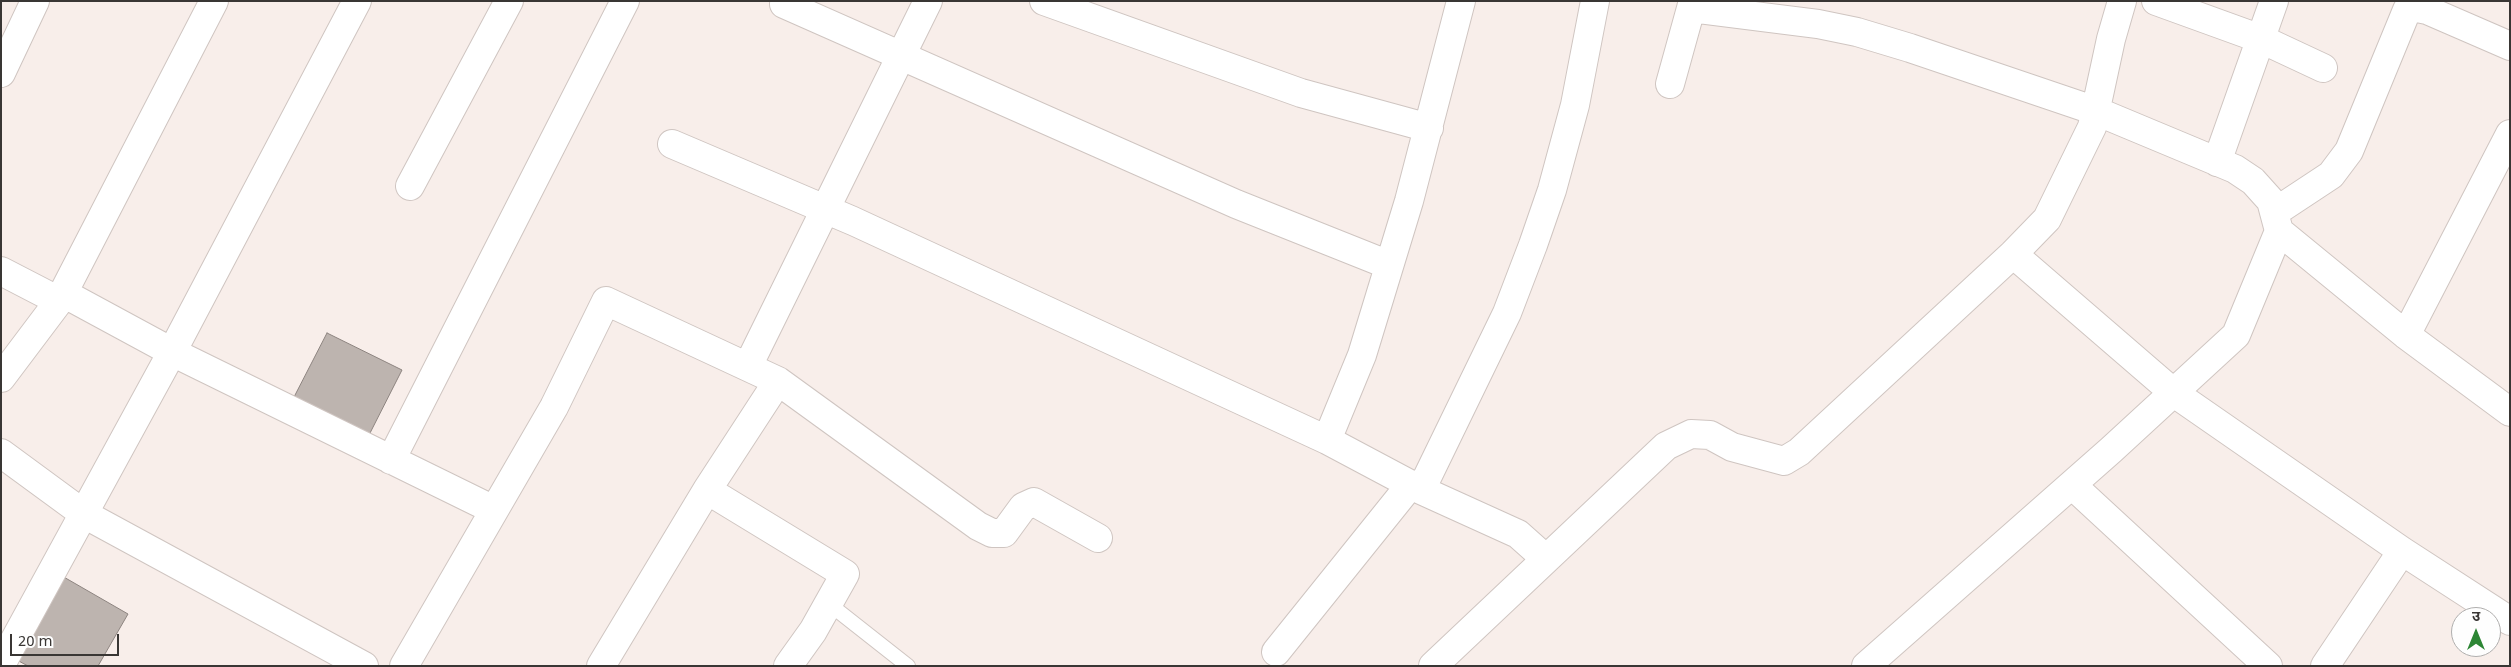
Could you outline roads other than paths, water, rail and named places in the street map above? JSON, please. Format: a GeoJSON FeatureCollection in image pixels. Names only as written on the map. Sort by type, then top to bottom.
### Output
{"type":"FeatureCollection","features":[{"type":"Feature","properties":{"kind":"street"},"geometry":{"type":"LineString","coordinates":[[1,73],[35,1]]}},
{"type":"Feature","properties":{"kind":"street"},"geometry":{"type":"LineString","coordinates":[[1,378],[61,297],[214,1]]}},
{"type":"Feature","properties":{"kind":"street"},"geometry":{"type":"LineString","coordinates":[[6,666],[2,663],[172,352],[358,1]]}},
{"type":"Feature","properties":{"kind":"street"},"geometry":{"type":"LineString","coordinates":[[410,186],[509,1]]}},
{"type":"Feature","properties":{"kind":"street"},"geometry":{"type":"LineString","coordinates":[[391,460],[625,1]]}},
{"type":"Feature","properties":{"kind":"street"},"geometry":{"type":"LineString","coordinates":[[748,366],[928,1]]}},
{"type":"Feature","properties":{"kind":"street"},"geometry":{"type":"LineString","coordinates":[[1044,1],[1301,93],[1429,128]]}},
{"type":"Feature","properties":{"kind":"street"},"geometry":{"type":"LineString","coordinates":[[1327,440],[1362,355],[1429,128],[1461,1]]}},
{"type":"Feature","properties":{"kind":"street"},"geometry":{"type":"LineString","coordinates":[[1276,652],[1416,487],[1507,313],[1552,190],[1575,105],[1595,1]]}},
{"type":"Feature","properties":{"kind":"street"},"geometry":{"type":"LineString","coordinates":[[1433,666],[1666,446],[1691,434],[1710,435],[1732,447],[1784,461],[1799,452],[2013,254],[2047,219],[2092,127],[2111,39],[2122,1]]}},
{"type":"Feature","properties":{"kind":"street"},"geometry":{"type":"LineString","coordinates":[[2156,1],[2261,39],[2323,68]]}},
{"type":"Feature","properties":{"kind":"street"},"geometry":{"type":"LineString","coordinates":[[2218,162],[2274,1]]}},
{"type":"Feature","properties":{"kind":"street"},"geometry":{"type":"LineString","coordinates":[[784,4],[1236,204],[1389,265]]}},
{"type":"Feature","properties":{"kind":"street"},"geometry":{"type":"LineString","coordinates":[[1670,84],[1692,4],[1857,32],[2096,111],[2235,169],[2253,181],[2271,201],[2277,222],[2406,335],[2510,412]]}},
{"type":"Feature","properties":{"kind":"street"},"geometry":{"type":"LineString","coordinates":[[1866,666],[2072,485],[2236,335],[2277,222],[2331,175],[2348,151],[2407,10],[2412,7],[2427,10],[2510,46]]}},
{"type":"Feature","properties":{"kind":"street"},"geometry":{"type":"LineString","coordinates":[[2406,335],[2510,134]]}},
{"type":"Feature","properties":{"kind":"street"},"geometry":{"type":"LineString","coordinates":[[672,144],[826,210],[1327,440],[1416,487],[1518,534],[1546,559]]}},
{"type":"Feature","properties":{"kind":"street"},"geometry":{"type":"LineString","coordinates":[[2013,254],[2174,393],[2402,551],[2510,621]]}},
{"type":"Feature","properties":{"kind":"street"},"geometry":{"type":"LineString","coordinates":[[1,271],[61,297],[494,510]]}},
{"type":"Feature","properties":{"kind":"street"},"geometry":{"type":"LineString","coordinates":[[404,666],[554,406],[606,301],[778,381],[978,526],[992,533],[1004,533],[1023,507],[1034,502],[1098,538]]}},
{"type":"Feature","properties":{"kind":"street"},"geometry":{"type":"LineString","coordinates":[[601,666],[707,490],[778,381]]}},
{"type":"Feature","properties":{"kind":"street"},"geometry":{"type":"LineString","coordinates":[[1,453],[84,514],[364,666]]}},
{"type":"Feature","properties":{"kind":"street"},"geometry":{"type":"LineString","coordinates":[[2072,485],[2268,666]]}},
{"type":"Feature","properties":{"kind":"street"},"geometry":{"type":"LineString","coordinates":[[707,490],[845,574],[813,631],[788,666]]}},
{"type":"Feature","properties":{"kind":"street"},"geometry":{"type":"LineString","coordinates":[[2325,666],[2402,551]]}},
{"type":"Feature","properties":{"kind":"lane"},"geometry":{"type":"LineString","coordinates":[[828,603],[908,666]]}}]}
